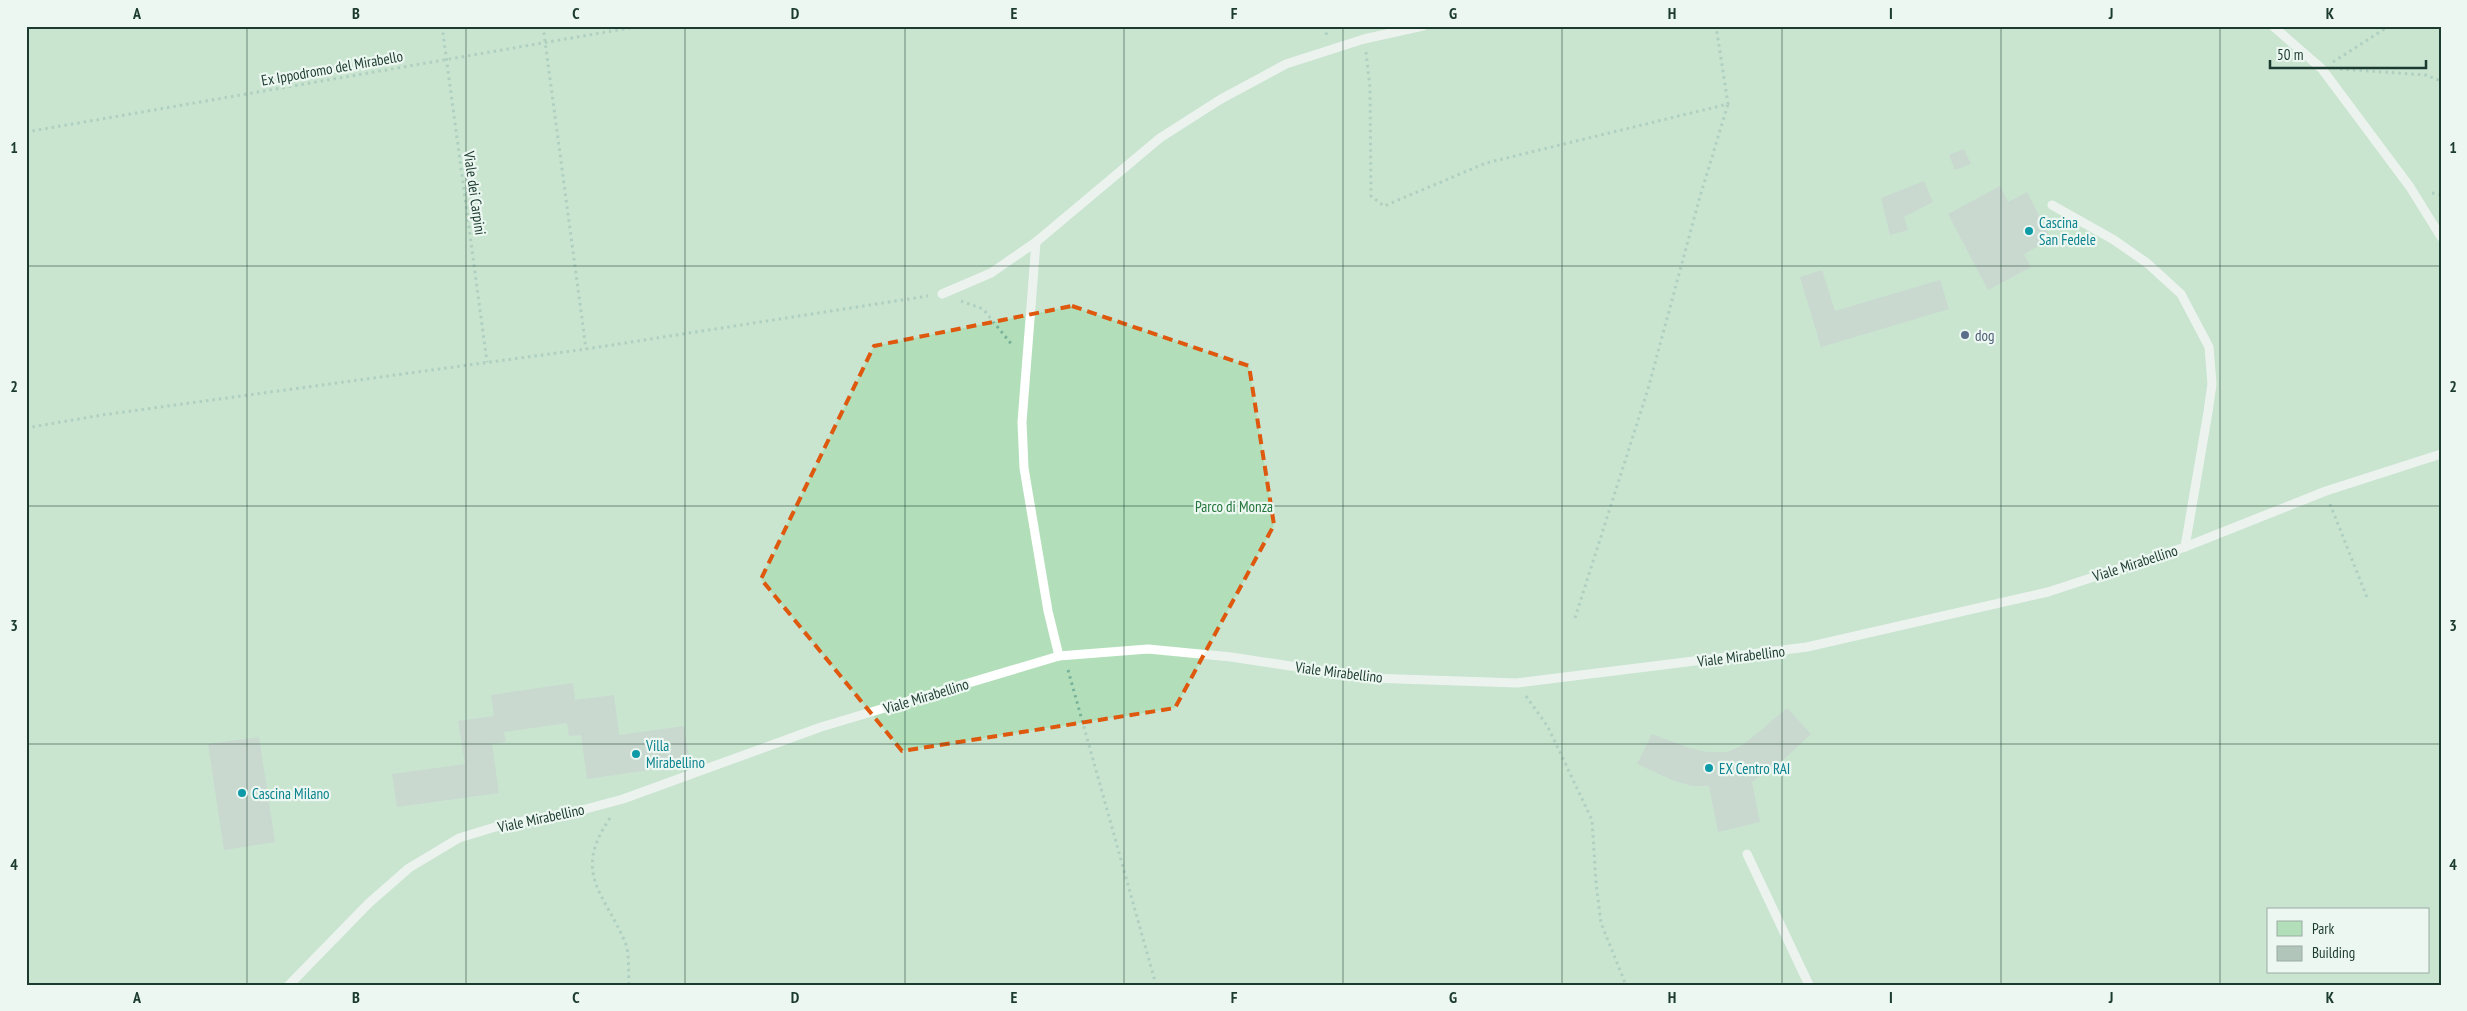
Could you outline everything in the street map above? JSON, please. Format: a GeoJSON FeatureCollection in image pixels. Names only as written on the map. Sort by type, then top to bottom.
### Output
{"type":"FeatureCollection","features":[{"type":"Feature","properties":{"kind":"lane"},"geometry":{"type":"LineString","coordinates":[[942,294],[991,273],[1036,242],[1160,138],[1221,99],[1286,64],[1364,39],[1423,26]]}},
{"type":"Feature","properties":{"kind":"lane"},"geometry":{"type":"LineString","coordinates":[[2273,26],[2322,69],[2410,187],[2441,237]]}},
{"type":"Feature","properties":{"kind":"lane"},"geometry":{"type":"LineString","coordinates":[[2052,205],[2114,240],[2140,259],[2180,294],[2209,347],[2211,393],[2185,547]]}},
{"type":"Feature","properties":{"kind":"lane"},"geometry":{"type":"LineString","coordinates":[[1036,242],[1022,422],[1024,468],[1048,611],[1061,656]]}},
{"type":"Feature","properties":{"kind":"lane","name":"Viale Mirabellino"},"geometry":{"type":"LineString","coordinates":[[289,985],[370,903],[409,868],[459,838],[502,824],[582,810],[623,799],[821,727],[1061,656],[1148,649],[1231,657],[1370,678],[1517,683],[1807,648],[2048,592],[2185,547],[2326,491],[2441,454]]}},
{"type":"Feature","properties":{"kind":"lane"},"geometry":{"type":"LineString","coordinates":[[1747,854],[1809,985]]}},
{"type":"Feature","properties":{"kind":"path","name":"Viale dei Carpini"},"geometry":{"type":"LineString","coordinates":[[442,26],[487,362]]}},
{"type":"Feature","properties":{"kind":"path"},"geometry":{"type":"LineString","coordinates":[[543,26],[586,349]]}},
{"type":"Feature","properties":{"kind":"path","name":"Ex Ippodromo del Mirabello"},"geometry":{"type":"LineString","coordinates":[[26,132],[641,26]]}},
{"type":"Feature","properties":{"kind":"path"},"geometry":{"type":"LineString","coordinates":[[1575,618],[1648,389],[1699,200],[1728,104],[1716,26]]}},
{"type":"Feature","properties":{"kind":"path"},"geometry":{"type":"LineString","coordinates":[[2322,69],[2389,26]]}},
{"type":"Feature","properties":{"kind":"path"},"geometry":{"type":"LineString","coordinates":[[1364,39],[1370,88],[1371,196],[1384,206],[1486,163],[1728,104]]}},
{"type":"Feature","properties":{"kind":"path"},"geometry":{"type":"LineString","coordinates":[[2322,69],[2349,69],[2372,72],[2393,71],[2410,75],[2426,75],[2441,81]]}},
{"type":"Feature","properties":{"kind":"path"},"geometry":{"type":"LineString","coordinates":[[26,428],[102,415],[586,349],[942,294],[983,310],[1010,340],[1014,349]]}},
{"type":"Feature","properties":{"kind":"path"},"geometry":{"type":"LineString","coordinates":[[2326,491],[2368,600]]}},
{"type":"Feature","properties":{"kind":"path"},"geometry":{"type":"LineString","coordinates":[[1061,656],[1156,985]]}},
{"type":"Feature","properties":{"kind":"path"},"geometry":{"type":"LineString","coordinates":[[1517,683],[1548,727],[1592,820],[1601,923],[1626,985]]}},
{"type":"Feature","properties":{"kind":"path"},"geometry":{"type":"LineString","coordinates":[[623,799],[605,826],[591,859],[592,878],[626,944],[629,985]]}},
{"type":"Feature","properties":{"kind":"highlighted area"},"geometry":{"type":"Polygon","coordinates":[[[1072,306],[1249,366],[1274,525],[1175,708],[902,751],[761,579],[874,346],[1072,306]]]}},
{"type":"Feature","properties":{"kind":"green space","name":"Parco di Monza"},"geometry":{"type":"Polygon","coordinates":[[[26,26],[2441,26],[2441,985],[26,985],[26,26]]]}},
{"type":"Feature","properties":{"kind":"building"},"geometry":{"type":"Polygon","coordinates":[[[1964,149],[1971,164],[1955,170],[1949,155],[1964,149]]]}},
{"type":"Feature","properties":{"kind":"building"},"geometry":{"type":"Polygon","coordinates":[[[1924,181],[1933,202],[1904,217],[1908,230],[1890,235],[1881,198],[1924,181]]]}},
{"type":"Feature","properties":{"kind":"building","name":"Cascina San Fedele"},"geometry":{"type":"Polygon","coordinates":[[[2000,186],[2008,202],[2027,192],[2051,239],[2024,254],[2031,267],[1988,290],[1948,214],[2000,186]]]}},
{"type":"Feature","properties":{"kind":"building"},"geometry":{"type":"Polygon","coordinates":[[[1822,270],[1835,311],[1940,280],[1949,309],[1821,347],[1800,277],[1822,270]]]}},
{"type":"Feature","properties":{"kind":"building","name":"Villa Mirabellino"},"geometry":{"type":"Polygon","coordinates":[[[573,683],[575,700],[614,695],[619,735],[684,726],[690,764],[587,779],[581,735],[569,736],[567,723],[504,732],[506,742],[492,744],[499,793],[397,807],[392,774],[465,764],[458,721],[494,716],[491,695],[573,683]]]}},
{"type":"Feature","properties":{"kind":"building","name":"EX Centro RAI"},"geometry":{"type":"Polygon","coordinates":[[[1787,708],[1811,734],[1782,761],[1752,782],[1760,822],[1718,832],[1709,786],[1692,786],[1672,780],[1637,764],[1652,734],[1690,748],[1707,752],[1727,752],[1743,745],[1787,708]]]}},
{"type":"Feature","properties":{"kind":"building","name":"Cascina Milano"},"geometry":{"type":"Polygon","coordinates":[[[259,737],[275,842],[224,850],[208,744],[259,737]]]}},
{"type":"Feature","properties":{"kind":"place","name":"Cascina San Fedele"},"geometry":{"type":"Point","coordinates":[2029,231]}},
{"type":"Feature","properties":{"kind":"place","name":"dog"},"geometry":{"type":"Point","coordinates":[1965,335]}},
{"type":"Feature","properties":{"kind":"place","name":"Villa Mirabellino"},"geometry":{"type":"Point","coordinates":[636,754]}},
{"type":"Feature","properties":{"kind":"place","name":"EX Centro RAI"},"geometry":{"type":"Point","coordinates":[1709,768]}},
{"type":"Feature","properties":{"kind":"place","name":"Cascina Milano"},"geometry":{"type":"Point","coordinates":[242,793]}}]}
